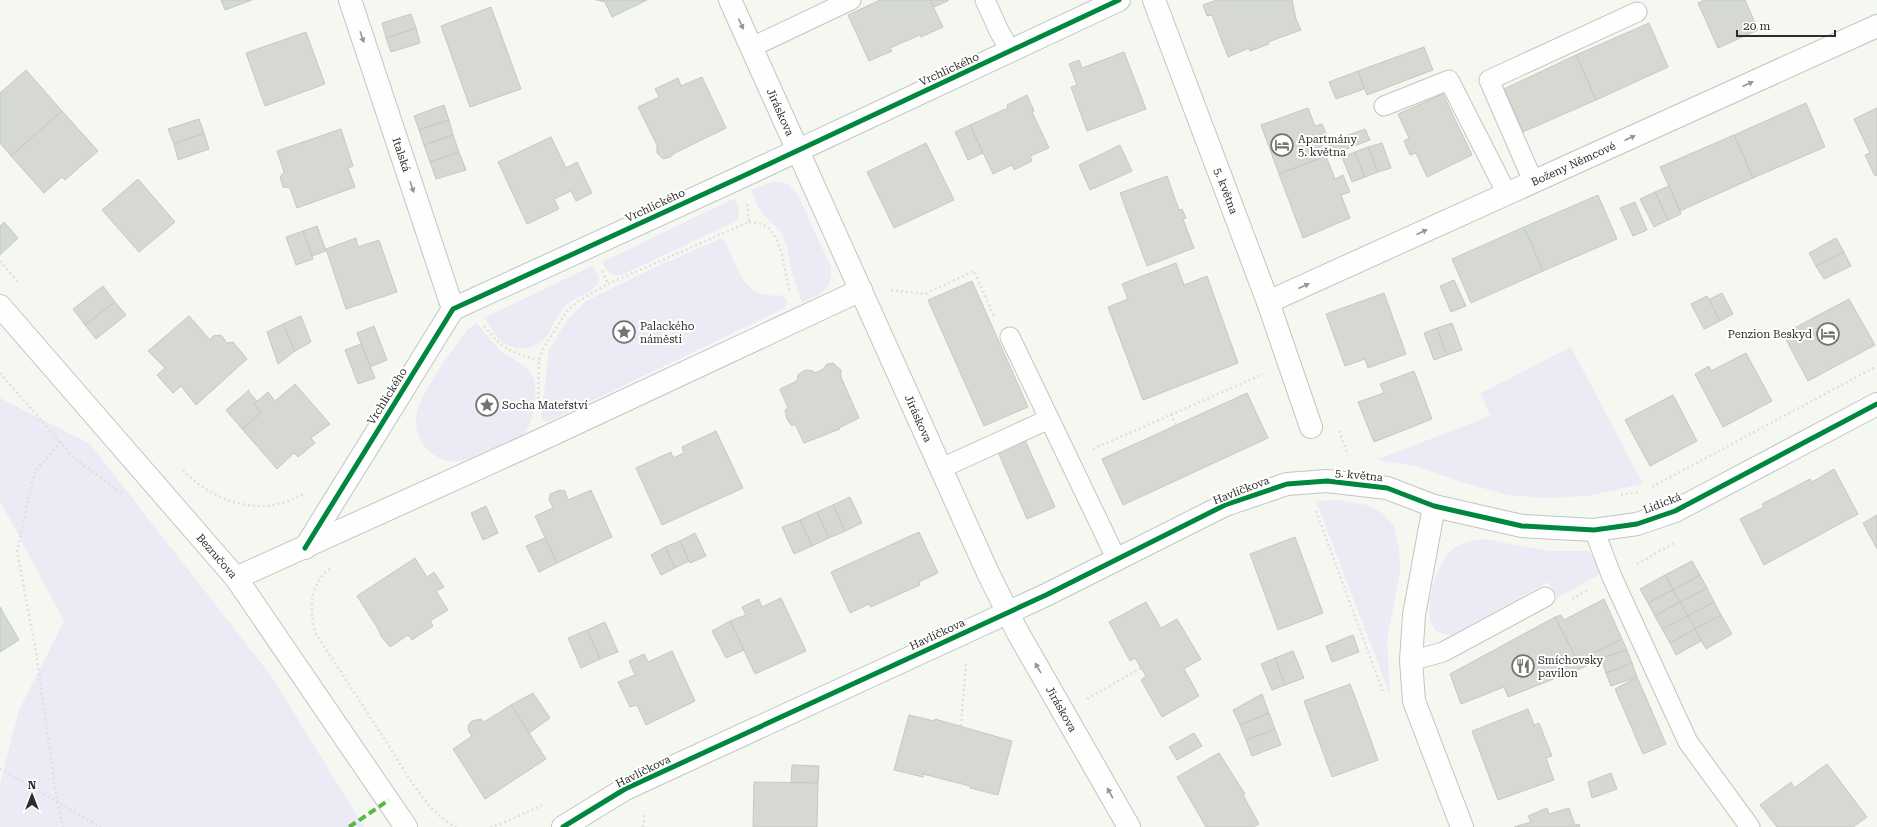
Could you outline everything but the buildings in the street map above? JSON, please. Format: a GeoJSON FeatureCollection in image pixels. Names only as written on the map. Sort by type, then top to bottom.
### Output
{"type":"FeatureCollection","features":[{"type":"Feature","properties":{"kind":"street","name":"Italská"},"geometry":{"type":"LineString","coordinates":[[350,0],[453,309]]}},
{"type":"Feature","properties":{"kind":"street","name":"Jiráskova"},"geometry":{"type":"LineString","coordinates":[[730,0],[1008,612],[1129,827]]}},
{"type":"Feature","properties":{"kind":"street","name":"Vrchlického"},"geometry":{"type":"LineString","coordinates":[[305,548],[453,309],[1011,52],[1119,0]]}},
{"type":"Feature","properties":{"kind":"street","name":"5. května"},"geometry":{"type":"LineString","coordinates":[[1154,0],[1268,302],[1311,427]]}},
{"type":"Feature","properties":{"kind":"street","name":"Boženy Němcové"},"geometry":{"type":"LineString","coordinates":[[1268,302],[1877,26]]}},
{"type":"Feature","properties":{"kind":"street"},"geometry":{"type":"LineString","coordinates":[[236,578],[534,443],[861,290]]}},
{"type":"Feature","properties":{"kind":"street","name":"Bezručova"},"geometry":{"type":"LineString","coordinates":[[0,306],[236,578],[406,827]]}},
{"type":"Feature","properties":{"kind":"street","name":"Lidická"},"geometry":{"type":"LineString","coordinates":[[1434,506],[1522,526],[1594,530],[1637,524],[1675,511],[1877,404]]}},
{"type":"Feature","properties":{"kind":"street","name":"5. května"},"geometry":{"type":"LineString","coordinates":[[1327,481],[1387,488],[1434,506]]}},
{"type":"Feature","properties":{"kind":"street","name":"Havlíčkova"},"geometry":{"type":"LineString","coordinates":[[563,827],[625,789],[1008,612],[1117,560],[1225,505],[1287,484],[1327,481]]}},
{"type":"Feature","properties":{"kind":"street"},"geometry":{"type":"LineString","coordinates":[[1434,506],[1414,615],[1411,661],[1414,701],[1462,827]]}},
{"type":"Feature","properties":{"kind":"lane"},"geometry":{"type":"LineString","coordinates":[[752,47],[850,0]]}},
{"type":"Feature","properties":{"kind":"lane"},"geometry":{"type":"LineString","coordinates":[[985,0],[999,31],[1011,52]]}},
{"type":"Feature","properties":{"kind":"lane"},"geometry":{"type":"LineString","coordinates":[[1533,182],[1489,80],[1637,12]]}},
{"type":"Feature","properties":{"kind":"lane"},"geometry":{"type":"LineString","coordinates":[[1384,106],[1449,80],[1507,194]]}},
{"type":"Feature","properties":{"kind":"lane"},"geometry":{"type":"LineString","coordinates":[[1010,337],[1048,419],[1117,560]]}},
{"type":"Feature","properties":{"kind":"lane"},"geometry":{"type":"LineString","coordinates":[[942,468],[1048,419]]}},
{"type":"Feature","properties":{"kind":"lane"},"geometry":{"type":"LineString","coordinates":[[1594,530],[1612,577],[1688,742],[1750,827]]}},
{"type":"Feature","properties":{"kind":"lane"},"geometry":{"type":"LineString","coordinates":[[1411,661],[1443,652],[1545,597]]}},
{"type":"Feature","properties":{"kind":"path"},"geometry":{"type":"LineString","coordinates":[[741,177],[747,203],[749,222]]}},
{"type":"Feature","properties":{"kind":"path"},"geometry":{"type":"LineString","coordinates":[[534,443],[538,415],[539,360],[543,349],[567,311],[577,302],[608,284],[749,222],[763,225],[773,235],[779,245],[792,298],[802,317]]}},
{"type":"Feature","properties":{"kind":"path"},"geometry":{"type":"LineString","coordinates":[[0,261],[21,285]]}},
{"type":"Feature","properties":{"kind":"path"},"geometry":{"type":"LineString","coordinates":[[892,296],[889,290],[925,294],[974,271],[996,321]]}},
{"type":"Feature","properties":{"kind":"path"},"geometry":{"type":"LineString","coordinates":[[1646,490],[1877,366]]}},
{"type":"Feature","properties":{"kind":"path"},"geometry":{"type":"LineString","coordinates":[[0,372],[76,460],[130,499]]}},
{"type":"Feature","properties":{"kind":"path"},"geometry":{"type":"LineString","coordinates":[[1068,460],[1265,373],[1267,380]]}},
{"type":"Feature","properties":{"kind":"path"},"geometry":{"type":"LineString","coordinates":[[1171,414],[1176,425]]}},
{"type":"Feature","properties":{"kind":"path"},"geometry":{"type":"LineString","coordinates":[[1337,424],[1351,461]]}},
{"type":"Feature","properties":{"kind":"path"},"geometry":{"type":"LineString","coordinates":[[61,442],[35,471],[17,551],[36,652],[57,801],[63,827]]}},
{"type":"Feature","properties":{"kind":"path"},"geometry":{"type":"LineString","coordinates":[[182,469],[191,479],[208,491],[240,504],[260,506],[277,504],[307,492]]}},
{"type":"Feature","properties":{"kind":"path"},"geometry":{"type":"LineString","coordinates":[[1619,496],[1639,491]]}},
{"type":"Feature","properties":{"kind":"path"},"geometry":{"type":"LineString","coordinates":[[1313,504],[1385,695]]}},
{"type":"Feature","properties":{"kind":"path"},"geometry":{"type":"LineString","coordinates":[[1572,600],[1680,540]]}},
{"type":"Feature","properties":{"kind":"path"},"geometry":{"type":"LineString","coordinates":[[336,564],[325,572],[317,584],[313,595],[311,605],[316,634],[433,811],[449,824],[456,827]]}},
{"type":"Feature","properties":{"kind":"path"},"geometry":{"type":"LineString","coordinates":[[961,726],[966,657]]}},
{"type":"Feature","properties":{"kind":"path"},"geometry":{"type":"LineString","coordinates":[[1090,706],[1086,699],[1141,668]]}},
{"type":"Feature","properties":{"kind":"path"},"geometry":{"type":"LineString","coordinates":[[0,768],[101,827]]}},
{"type":"Feature","properties":{"kind":"path"},"geometry":{"type":"LineString","coordinates":[[490,827],[501,824],[550,801]]}},
{"type":"Feature","properties":{"kind":"shaded area"},"geometry":{"type":"Polygon","coordinates":[[[774,181],[788,184],[798,195],[831,267],[831,275],[828,286],[820,294],[802,303],[791,270],[787,247],[782,233],[764,215],[757,205],[751,190],[774,181]]]}},
{"type":"Feature","properties":{"kind":"shaded area"},"geometry":{"type":"Polygon","coordinates":[[[735,198],[739,209],[738,219],[730,224],[622,275],[612,274],[602,262],[735,198]]]}},
{"type":"Feature","properties":{"kind":"shaded area"},"geometry":{"type":"Polygon","coordinates":[[[722,238],[727,244],[744,281],[755,291],[762,294],[770,296],[780,295],[787,300],[785,308],[548,422],[543,420],[541,416],[549,350],[567,320],[586,301],[651,269],[722,238]]]}},
{"type":"Feature","properties":{"kind":"shaded area"},"geometry":{"type":"Polygon","coordinates":[[[592,266],[598,275],[599,282],[592,290],[568,303],[564,307],[548,334],[536,345],[521,349],[505,344],[496,336],[484,318],[592,266]]]}},
{"type":"Feature","properties":{"kind":"shaded area"},"geometry":{"type":"Polygon","coordinates":[[[477,323],[490,340],[503,353],[529,370],[534,380],[536,393],[533,414],[528,428],[523,435],[476,457],[461,461],[452,461],[435,455],[422,443],[418,435],[416,417],[418,407],[430,384],[468,329],[477,323]]]}},
{"type":"Feature","properties":{"kind":"shaded area"},"geometry":{"type":"Polygon","coordinates":[[[1571,347],[1643,484],[1588,496],[1547,498],[1508,495],[1461,482],[1416,466],[1376,460],[1490,416],[1481,393],[1571,347]]]}},
{"type":"Feature","properties":{"kind":"shaded area"},"geometry":{"type":"Polygon","coordinates":[[[0,398],[90,444],[272,677],[364,827],[0,827],[0,784],[19,710],[64,621],[0,501],[0,398]]]}},
{"type":"Feature","properties":{"kind":"shaded area"},"geometry":{"type":"Polygon","coordinates":[[[1339,500],[1367,505],[1382,513],[1394,526],[1399,546],[1400,573],[1387,640],[1390,695],[1316,501],[1339,500]]]}},
{"type":"Feature","properties":{"kind":"shaded area"},"geometry":{"type":"Polygon","coordinates":[[[1484,539],[1549,551],[1588,551],[1592,554],[1604,572],[1557,598],[1548,582],[1452,635],[1438,633],[1431,624],[1429,612],[1431,592],[1437,573],[1452,550],[1467,542],[1484,539]]]}},
{"type":"Feature","properties":{"kind":"marked path"},"geometry":{"type":"LineString","coordinates":[[349,827],[389,800]]}},
{"type":"Feature","properties":{"kind":"cycle path"},"geometry":{"type":"LineString","coordinates":[[305,548],[453,309],[741,177],[1119,0]]}},
{"type":"Feature","properties":{"kind":"cycle path"},"geometry":{"type":"LineString","coordinates":[[563,827],[625,789],[1046,595],[1225,505],[1287,484],[1327,481],[1387,488],[1434,506],[1522,526],[1594,530],[1637,524],[1675,511],[1877,404]]}},
{"type":"Feature","properties":{"kind":"place","name":"Apartmány 5. května"},"geometry":{"type":"Point","coordinates":[1282,145]}},
{"type":"Feature","properties":{"kind":"place","name":"Palackého náměstí"},"geometry":{"type":"Point","coordinates":[624,332]}},
{"type":"Feature","properties":{"kind":"place","name":"Penzion Beskyd"},"geometry":{"type":"Point","coordinates":[1828,334]}},
{"type":"Feature","properties":{"kind":"place","name":"Socha Mateřství"},"geometry":{"type":"Point","coordinates":[487,405]}},
{"type":"Feature","properties":{"kind":"place","name":"Smíchovsky pavilon"},"geometry":{"type":"Point","coordinates":[1523,666]}}]}
